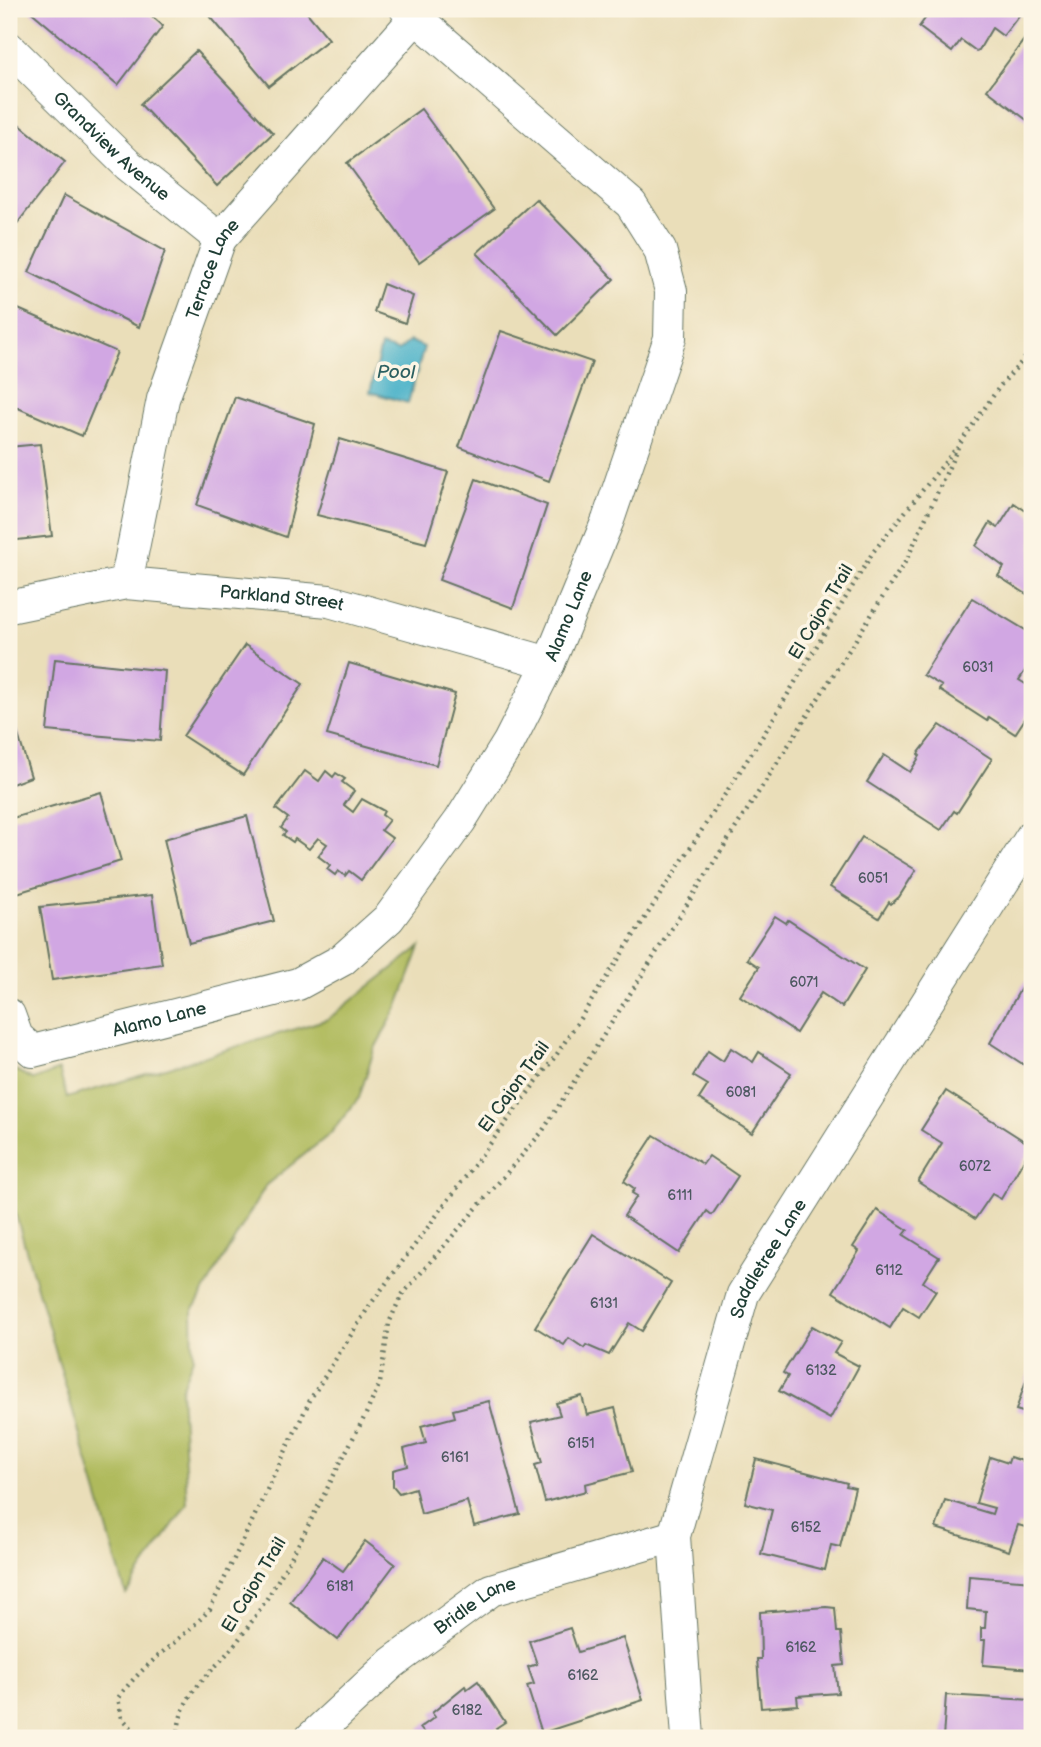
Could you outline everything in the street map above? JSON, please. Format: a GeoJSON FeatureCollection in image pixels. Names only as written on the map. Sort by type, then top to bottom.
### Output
{"type":"FeatureCollection","features":[{"type":"Feature","properties":{"kind":"street","name":"Terrace Lane"},"geometry":{"type":"LineString","coordinates":[[126,583],[163,399],[220,239],[411,13]]}},
{"type":"Feature","properties":{"kind":"street","name":"Alamo Lane"},"geometry":{"type":"LineString","coordinates":[[9,1016],[18,1037],[33,1051],[298,984],[342,960],[389,918],[460,821],[509,742],[550,663],[608,520],[670,338],[671,291],[660,250],[631,204],[411,13]]}},
{"type":"Feature","properties":{"kind":"street","name":"Grandview Avenue"},"geometry":{"type":"LineString","coordinates":[[9,48],[128,165],[220,239]]}},
{"type":"Feature","properties":{"kind":"street","name":"Parkland Street"},"geometry":{"type":"LineString","coordinates":[[9,607],[126,583],[330,601],[550,663]]}},
{"type":"Feature","properties":{"kind":"street","name":"Saddletree Lane"},"geometry":{"type":"LineString","coordinates":[[688,1738],[674,1536],[743,1294],[1032,836]]}},
{"type":"Feature","properties":{"kind":"street","name":"Bridle Lane"},"geometry":{"type":"LineString","coordinates":[[311,1738],[392,1663],[491,1590],[674,1536]]}},
{"type":"Feature","properties":{"kind":"path","name":"El Cajon Trail"},"geometry":{"type":"LineString","coordinates":[[141,1738],[122,1718],[118,1698],[131,1680],[188,1633],[210,1609],[311,1398],[363,1317],[557,1054],[757,745],[873,552],[959,445],[1000,386],[1032,350]]}},
{"type":"Feature","properties":{"kind":"path","name":"El Cajon Trail"},"geometry":{"type":"LineString","coordinates":[[178,1738],[178,1721],[188,1696],[244,1633],[365,1416],[380,1383],[389,1323],[401,1297],[542,1132],[907,559],[959,445]]}},
{"type":"Feature","properties":{"kind":"green space"},"geometry":{"type":"Polygon","coordinates":[[[420,947],[398,1006],[374,1050],[359,1098],[330,1134],[266,1185],[192,1312],[193,1357],[181,1390],[187,1504],[126,1594],[9,1191],[9,1067],[34,1080],[59,1070],[67,1098],[328,1019],[420,947]]]}},
{"type":"Feature","properties":{"kind":"water","name":"Pool"},"geometry":{"type":"Polygon","coordinates":[[[410,341],[424,347],[408,403],[370,392],[381,346],[398,351],[410,341]]]}},
{"type":"Feature","properties":{"kind":"building"},"geometry":{"type":"Polygon","coordinates":[[[28,9],[144,9],[163,26],[118,85],[28,9]]]}},
{"type":"Feature","properties":{"kind":"building"},"geometry":{"type":"Polygon","coordinates":[[[204,9],[304,9],[329,39],[269,86],[204,9]]]}},
{"type":"Feature","properties":{"kind":"building"},"geometry":{"type":"Polygon","coordinates":[[[932,9],[1024,9],[1003,36],[992,28],[979,50],[976,51],[961,40],[952,52],[919,27],[932,9]]]}},
{"type":"Feature","properties":{"kind":"building"},"geometry":{"type":"Polygon","coordinates":[[[1032,29],[1032,124],[987,90],[1032,29]]]}},
{"type":"Feature","properties":{"kind":"building"},"geometry":{"type":"Polygon","coordinates":[[[196,51],[273,133],[217,186],[140,104],[196,51]]]}},
{"type":"Feature","properties":{"kind":"building"},"geometry":{"type":"Polygon","coordinates":[[[421,109],[494,209],[419,262],[347,163],[421,109]]]}},
{"type":"Feature","properties":{"kind":"building"},"geometry":{"type":"Polygon","coordinates":[[[9,116],[65,162],[16,225],[9,220],[9,116]]]}},
{"type":"Feature","properties":{"kind":"building"},"geometry":{"type":"Polygon","coordinates":[[[64,195],[165,251],[139,327],[29,272],[64,195]]]}},
{"type":"Feature","properties":{"kind":"building"},"geometry":{"type":"Polygon","coordinates":[[[536,199],[614,279],[557,335],[477,253],[536,199]]]}},
{"type":"Feature","properties":{"kind":"building"},"geometry":{"type":"Polygon","coordinates":[[[383,284],[413,296],[405,323],[374,312],[383,284]]]}},
{"type":"Feature","properties":{"kind":"building"},"geometry":{"type":"Polygon","coordinates":[[[9,305],[117,352],[82,436],[9,404],[9,305]]]}},
{"type":"Feature","properties":{"kind":"building"},"geometry":{"type":"Polygon","coordinates":[[[501,331],[592,362],[549,481],[459,447],[501,331]]]}},
{"type":"Feature","properties":{"kind":"building"},"geometry":{"type":"Polygon","coordinates":[[[235,397],[315,424],[286,537],[197,505],[235,397]]]}},
{"type":"Feature","properties":{"kind":"building"},"geometry":{"type":"Polygon","coordinates":[[[340,439],[448,472],[426,543],[317,515],[340,439]]]}},
{"type":"Feature","properties":{"kind":"building"},"geometry":{"type":"Polygon","coordinates":[[[40,444],[52,536],[9,541],[9,447],[40,444]]]}},
{"type":"Feature","properties":{"kind":"building"},"geometry":{"type":"Polygon","coordinates":[[[476,479],[547,505],[513,608],[439,580],[476,479]]]}},
{"type":"Feature","properties":{"kind":"building"},"geometry":{"type":"Polygon","coordinates":[[[1014,503],[1032,515],[1032,589],[1028,595],[998,576],[1004,567],[976,546],[990,523],[998,528],[1014,503]]]}},
{"type":"Feature","properties":{"kind":"building"},"geometry":{"type":"Polygon","coordinates":[[[972,598],[1032,634],[1032,660],[1019,680],[1032,688],[1032,708],[1015,734],[989,717],[987,721],[939,690],[942,686],[923,675],[972,598]]]}},
{"type":"Feature","properties":{"kind":"building"},"geometry":{"type":"Polygon","coordinates":[[[245,645],[303,684],[243,775],[183,736],[245,645]]]}},
{"type":"Feature","properties":{"kind":"building"},"geometry":{"type":"Polygon","coordinates":[[[55,659],[165,671],[160,741],[47,731],[55,659]]]}},
{"type":"Feature","properties":{"kind":"building"},"geometry":{"type":"Polygon","coordinates":[[[349,663],[455,694],[436,765],[327,735],[349,663]]]}},
{"type":"Feature","properties":{"kind":"building"},"geometry":{"type":"Polygon","coordinates":[[[9,705],[31,777],[9,785],[9,705]]]}},
{"type":"Feature","properties":{"kind":"building"},"geometry":{"type":"Polygon","coordinates":[[[940,725],[992,759],[957,813],[954,811],[941,830],[867,782],[884,755],[910,772],[920,756],[918,754],[940,725]]]}},
{"type":"Feature","properties":{"kind":"building"},"geometry":{"type":"Polygon","coordinates":[[[305,771],[319,781],[326,771],[333,777],[336,773],[345,779],[342,782],[354,791],[344,805],[353,812],[362,799],[384,811],[382,815],[389,820],[381,830],[392,838],[361,880],[349,871],[345,876],[338,871],[335,875],[327,869],[330,865],[318,856],[327,844],[318,838],[309,849],[295,839],[293,842],[283,835],[286,832],[281,828],[288,818],[276,809],[305,771]]]}},
{"type":"Feature","properties":{"kind":"building"},"geometry":{"type":"Polygon","coordinates":[[[101,792],[121,861],[17,893],[9,863],[9,819],[101,792]]]}},
{"type":"Feature","properties":{"kind":"building"},"geometry":{"type":"Polygon","coordinates":[[[247,816],[274,921],[189,943],[164,839],[247,816]]]}},
{"type":"Feature","properties":{"kind":"building"},"geometry":{"type":"Polygon","coordinates":[[[862,837],[916,870],[899,897],[891,904],[889,902],[879,918],[830,887],[862,837]]]}},
{"type":"Feature","properties":{"kind":"building"},"geometry":{"type":"Polygon","coordinates":[[[152,895],[162,964],[52,980],[40,907],[152,895]]]}},
{"type":"Feature","properties":{"kind":"building"},"geometry":{"type":"Polygon","coordinates":[[[775,916],[786,923],[788,920],[865,970],[842,1007],[821,993],[796,1033],[740,996],[759,967],[747,959],[775,916]]]}},
{"type":"Feature","properties":{"kind":"building"},"geometry":{"type":"Polygon","coordinates":[[[1025,981],[1032,986],[1032,1070],[990,1043],[1025,981]]]}},
{"type":"Feature","properties":{"kind":"building"},"geometry":{"type":"Polygon","coordinates":[[[731,1048],[753,1062],[759,1052],[791,1073],[752,1133],[699,1099],[708,1085],[693,1076],[708,1051],[723,1061],[731,1048]]]}},
{"type":"Feature","properties":{"kind":"building"},"geometry":{"type":"Polygon","coordinates":[[[946,1091],[1032,1146],[1001,1199],[992,1194],[975,1219],[918,1182],[942,1143],[921,1130],[946,1091]]]}},
{"type":"Feature","properties":{"kind":"building"},"geometry":{"type":"Polygon","coordinates":[[[654,1135],[703,1164],[709,1156],[738,1176],[712,1215],[707,1211],[679,1253],[624,1216],[637,1196],[632,1193],[635,1189],[624,1181],[654,1135]]]}},
{"type":"Feature","properties":{"kind":"building"},"geometry":{"type":"Polygon","coordinates":[[[877,1210],[908,1230],[904,1235],[939,1257],[923,1282],[936,1291],[919,1317],[903,1307],[890,1328],[833,1292],[859,1251],[853,1247],[877,1210]]]}},
{"type":"Feature","properties":{"kind":"building"},"geometry":{"type":"Polygon","coordinates":[[[593,1234],[671,1283],[642,1331],[629,1323],[609,1355],[586,1345],[584,1348],[569,1338],[564,1345],[535,1327],[593,1234]]]}},
{"type":"Feature","properties":{"kind":"building"},"geometry":{"type":"Polygon","coordinates":[[[812,1326],[841,1342],[834,1353],[859,1366],[830,1419],[779,1391],[788,1376],[783,1373],[812,1326]]]}},
{"type":"Feature","properties":{"kind":"building"},"geometry":{"type":"Polygon","coordinates":[[[1032,1363],[1032,1415],[1016,1410],[1032,1363]]]}},
{"type":"Feature","properties":{"kind":"building"},"geometry":{"type":"Polygon","coordinates":[[[582,1396],[587,1415],[615,1408],[632,1472],[585,1484],[586,1491],[545,1502],[535,1465],[542,1463],[531,1422],[560,1415],[556,1403],[582,1396]]]}},
{"type":"Feature","properties":{"kind":"building"},"geometry":{"type":"Polygon","coordinates":[[[489,1401],[520,1514],[474,1526],[467,1501],[421,1514],[415,1488],[399,1493],[393,1486],[393,1470],[408,1466],[404,1449],[426,1443],[421,1426],[455,1417],[453,1410],[489,1401]]]}},
{"type":"Feature","properties":{"kind":"building"},"geometry":{"type":"Polygon","coordinates":[[[990,1457],[1008,1463],[1010,1457],[1032,1464],[1032,1529],[1018,1525],[1009,1551],[936,1528],[945,1500],[992,1514],[994,1508],[976,1503],[990,1457]]]}},
{"type":"Feature","properties":{"kind":"building"},"geometry":{"type":"Polygon","coordinates":[[[756,1459],[847,1483],[846,1486],[855,1488],[840,1547],[831,1545],[825,1570],[761,1554],[772,1510],[745,1503],[756,1459]]]}},
{"type":"Feature","properties":{"kind":"building"},"geometry":{"type":"Polygon","coordinates":[[[365,1541],[395,1564],[338,1640],[290,1602],[323,1557],[343,1571],[365,1541]]]}},
{"type":"Feature","properties":{"kind":"building"},"geometry":{"type":"Polygon","coordinates":[[[969,1576],[1032,1581],[1032,1669],[983,1665],[985,1640],[981,1640],[981,1628],[985,1628],[986,1611],[967,1609],[969,1576]]]}},
{"type":"Feature","properties":{"kind":"building"},"geometry":{"type":"Polygon","coordinates":[[[835,1608],[837,1632],[841,1632],[844,1665],[835,1666],[838,1693],[797,1696],[798,1705],[761,1708],[757,1659],[761,1659],[760,1612],[835,1608]]]}},
{"type":"Feature","properties":{"kind":"building"},"geometry":{"type":"Polygon","coordinates":[[[570,1628],[578,1652],[623,1638],[643,1700],[542,1733],[527,1686],[534,1684],[528,1667],[537,1664],[529,1641],[570,1628]]]}},
{"type":"Feature","properties":{"kind":"building"},"geometry":{"type":"Polygon","coordinates":[[[478,1681],[505,1722],[496,1728],[503,1738],[428,1738],[420,1728],[435,1717],[432,1713],[465,1686],[467,1689],[478,1681]]]}},
{"type":"Feature","properties":{"kind":"building"},"geometry":{"type":"Polygon","coordinates":[[[946,1695],[1032,1700],[1032,1738],[943,1738],[946,1695]]]}}]}
